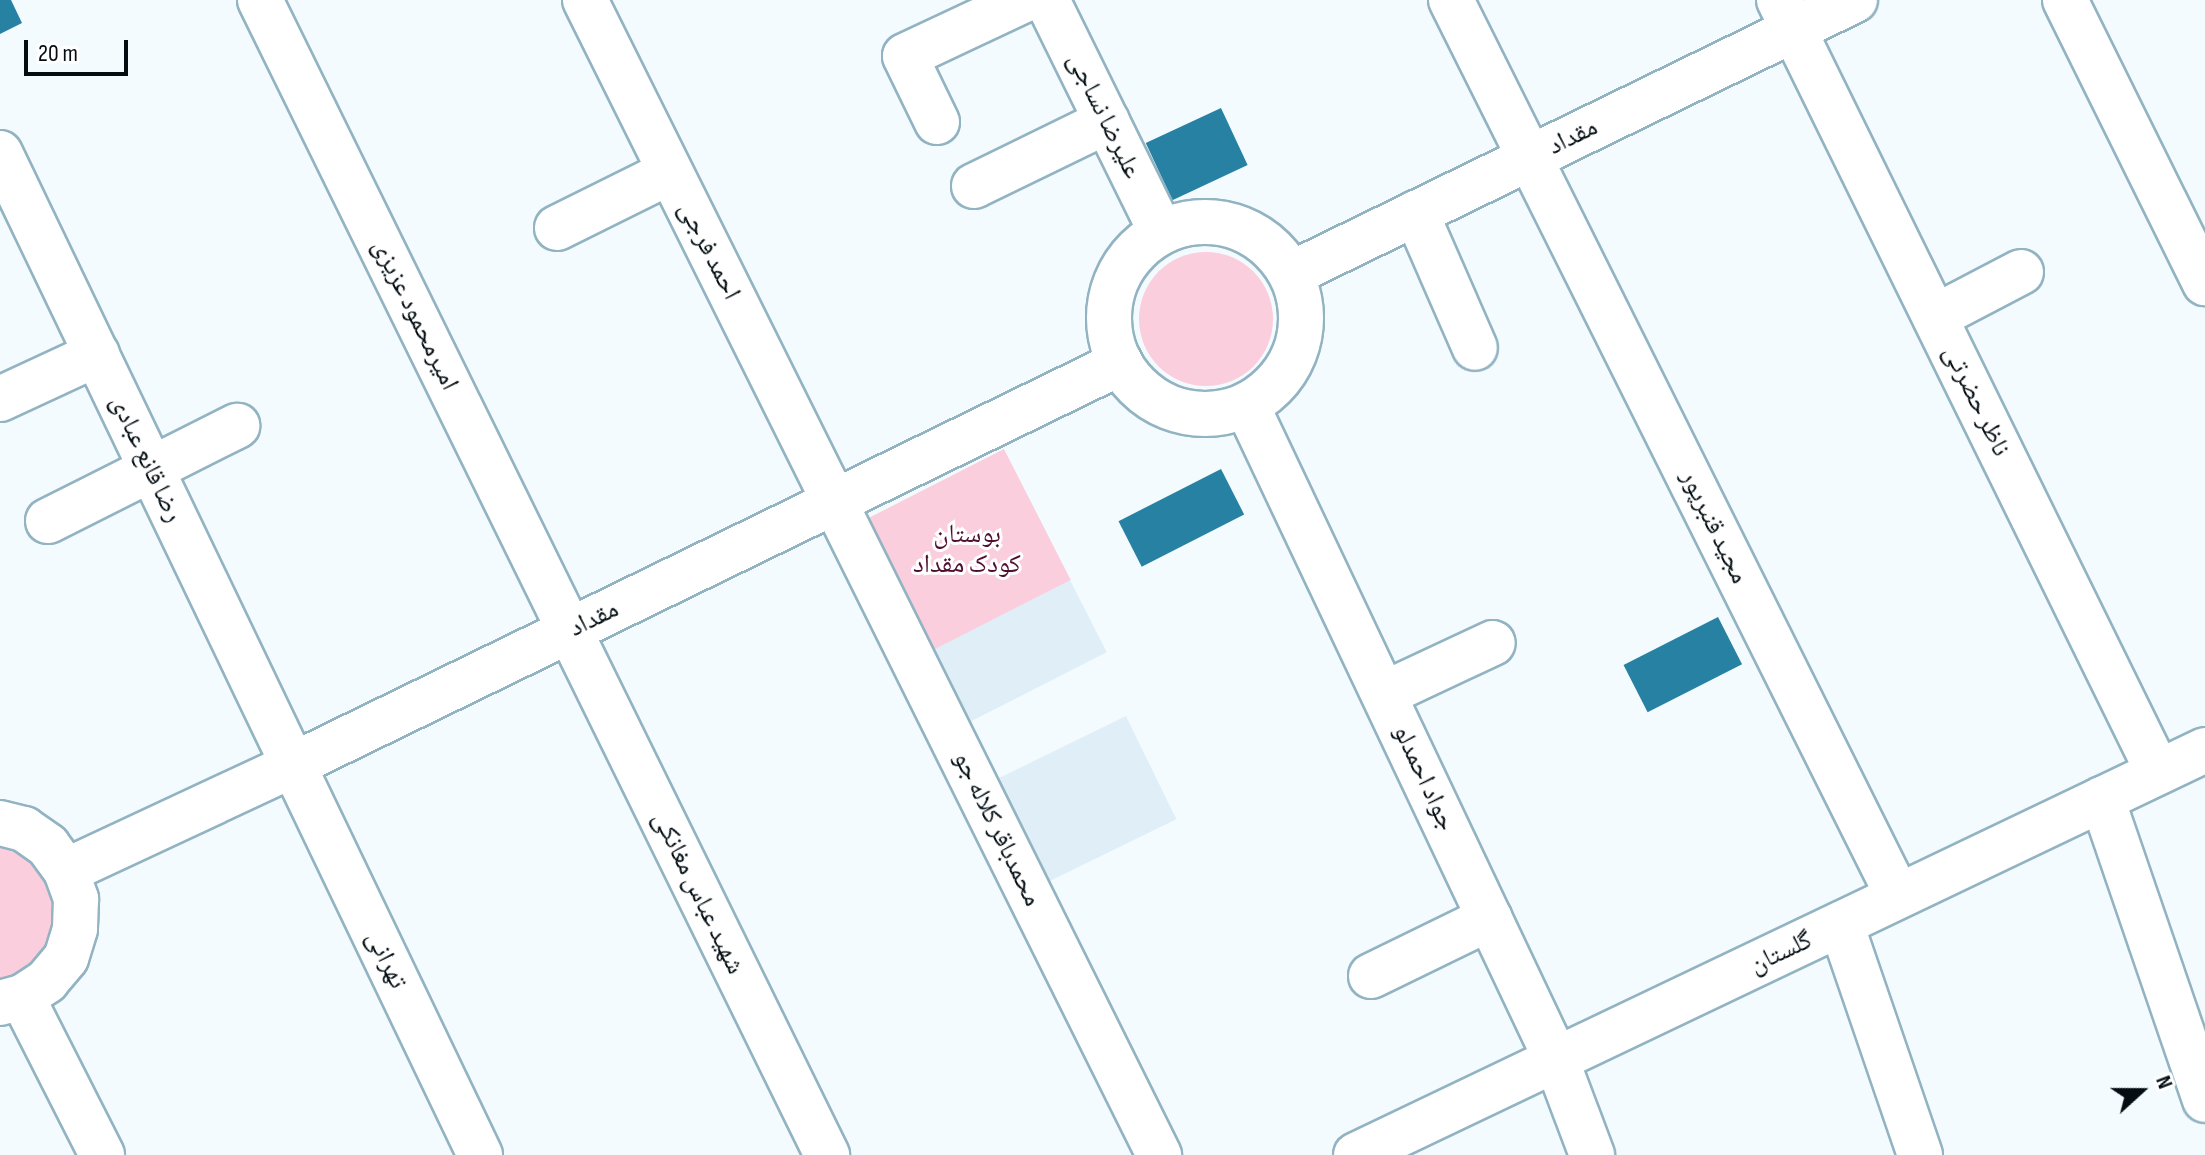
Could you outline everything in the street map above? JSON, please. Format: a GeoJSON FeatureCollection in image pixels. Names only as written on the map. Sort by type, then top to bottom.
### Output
{"type":"FeatureCollection","features":[{"type":"Feature","properties":{"kind":"street","name":"امیرمحمود عزیزی"},"geometry":{"type":"LineString","coordinates":[[260,0],[570,631]]}},
{"type":"Feature","properties":{"kind":"street","name":"احمد فرجی"},"geometry":{"type":"LineString","coordinates":[[585,0],[835,502]]}},
{"type":"Feature","properties":{"kind":"street"},"geometry":{"type":"LineString","coordinates":[[937,122],[905,56],[1024,0]]}},
{"type":"Feature","properties":{"kind":"street","name":"علیرضا نساجی"},"geometry":{"type":"LineString","coordinates":[[1047,0],[1161,232]]}},
{"type":"Feature","properties":{"kind":"street","name":"مجید قنبرپور"},"geometry":{"type":"LineString","coordinates":[[1451,0],[1898,896]]}},
{"type":"Feature","properties":{"kind":"street","name":"مقداد"},"geometry":{"type":"LineString","coordinates":[[1291,274],[1530,158],[1787,15],[1855,0]]}},
{"type":"Feature","properties":{"kind":"street"},"geometry":{"type":"LineString","coordinates":[[2065,0],[2205,283]]}},
{"type":"Feature","properties":{"kind":"street","name":"ناظر حضرتی"},"geometry":{"type":"LineString","coordinates":[[1787,15],[2158,772]]}},
{"type":"Feature","properties":{"kind":"street"},"geometry":{"type":"LineString","coordinates":[[974,186],[1107,121]]}},
{"type":"Feature","properties":{"kind":"street","name":"رضا قانع عبادی"},"geometry":{"type":"LineString","coordinates":[[0,153],[293,765]]}},
{"type":"Feature","properties":{"kind":"street"},"geometry":{"type":"LineString","coordinates":[[557,228],[670,172]]}},
{"type":"Feature","properties":{"kind":"street"},"geometry":{"type":"LineString","coordinates":[[1416,213],[1475,348]]}},
{"type":"Feature","properties":{"kind":"street"},"geometry":{"type":"LineString","coordinates":[[1190,223],[1220,223],[1248,232],[1273,250],[1291,274],[1300,303],[1300,334],[1290,364],[1272,388],[1247,406],[1219,415],[1189,414],[1161,405],[1137,387],[1120,363],[1110,334],[1110,304],[1119,275],[1137,250],[1161,232],[1190,223]]}},
{"type":"Feature","properties":{"kind":"street"},"geometry":{"type":"LineString","coordinates":[[1935,317],[2021,272]]}},
{"type":"Feature","properties":{"kind":"street"},"geometry":{"type":"LineString","coordinates":[[0,399],[97,354]]}},
{"type":"Feature","properties":{"kind":"street","name":"مقداد"},"geometry":{"type":"LineString","coordinates":[[66,871],[293,765],[1120,363]]}},
{"type":"Feature","properties":{"kind":"street","name":"جواد احمدلو"},"geometry":{"type":"LineString","coordinates":[[1247,406],[1556,1059],[1592,1155]]}},
{"type":"Feature","properties":{"kind":"street"},"geometry":{"type":"LineString","coordinates":[[48,521],[237,426]]}},
{"type":"Feature","properties":{"kind":"street","name":"محمدباقر کلاله جو"},"geometry":{"type":"LineString","coordinates":[[835,502],[1159,1155]]}},
{"type":"Feature","properties":{"kind":"street","name":"شهید عباس مغانکی"},"geometry":{"type":"LineString","coordinates":[[570,631],[827,1155]]}},
{"type":"Feature","properties":{"kind":"street"},"geometry":{"type":"LineString","coordinates":[[1384,694],[1493,643]]}},
{"type":"Feature","properties":{"kind":"street","name":"گلستان"},"geometry":{"type":"LineString","coordinates":[[1356,1155],[2205,750]]}},
{"type":"Feature","properties":{"kind":"street","name":"تهرانی"},"geometry":{"type":"LineString","coordinates":[[293,765],[480,1155]]}},
{"type":"Feature","properties":{"kind":"street"},"geometry":{"type":"LineString","coordinates":[[2102,799],[2205,1100]]}},
{"type":"Feature","properties":{"kind":"street"},"geometry":{"type":"LineString","coordinates":[[0,823],[24,829],[48,846],[66,871],[76,899],[75,929],[66,958],[47,981],[11,1000],[102,1155]]}},
{"type":"Feature","properties":{"kind":"street"},"geometry":{"type":"LineString","coordinates":[[1371,976],[1490,918]]}},
{"type":"Feature","properties":{"kind":"street"},"geometry":{"type":"LineString","coordinates":[[1841,924],[1920,1155]]}},
{"type":"Feature","properties":{"kind":"shaded area"},"geometry":{"type":"Polygon","coordinates":[[[1070,580],[1107,652],[969,723],[932,650],[1070,580]]]}},
{"type":"Feature","properties":{"kind":"shaded area"},"geometry":{"type":"Polygon","coordinates":[[[1126,716],[1176,819],[1048,882],[997,779],[1126,716]]]}},
{"type":"Feature","properties":{"kind":"green space"},"geometry":{"type":"Polygon","coordinates":[[[1206,252],[1232,257],[1254,271],[1268,293],[1273,319],[1268,345],[1254,367],[1232,381],[1206,386],[1180,381],[1158,367],[1144,345],[1139,319],[1144,293],[1158,271],[1180,257],[1206,252]]]}},
{"type":"Feature","properties":{"kind":"green space","name":"بوستان کودک مقداد"},"geometry":{"type":"Polygon","coordinates":[[[1004,449],[1071,580],[932,651],[865,520],[1004,449]]]}},
{"type":"Feature","properties":{"kind":"green space"},"geometry":{"type":"Polygon","coordinates":[[[0,837],[47,867],[63,914],[47,961],[0,989],[0,837]]]}},
{"type":"Feature","properties":{"kind":"building"},"geometry":{"type":"Polygon","coordinates":[[[0,0],[11,0],[22,23],[0,34],[0,0]]]}},
{"type":"Feature","properties":{"kind":"building"},"geometry":{"type":"Polygon","coordinates":[[[1221,108],[1248,165],[1172,200],[1146,143],[1221,108]]]}},
{"type":"Feature","properties":{"kind":"building"},"geometry":{"type":"Polygon","coordinates":[[[1221,469],[1244,514],[1142,567],[1119,521],[1221,469]]]}},
{"type":"Feature","properties":{"kind":"building"},"geometry":{"type":"Polygon","coordinates":[[[1718,617],[1742,664],[1648,712],[1624,665],[1718,617]]]}}]}
